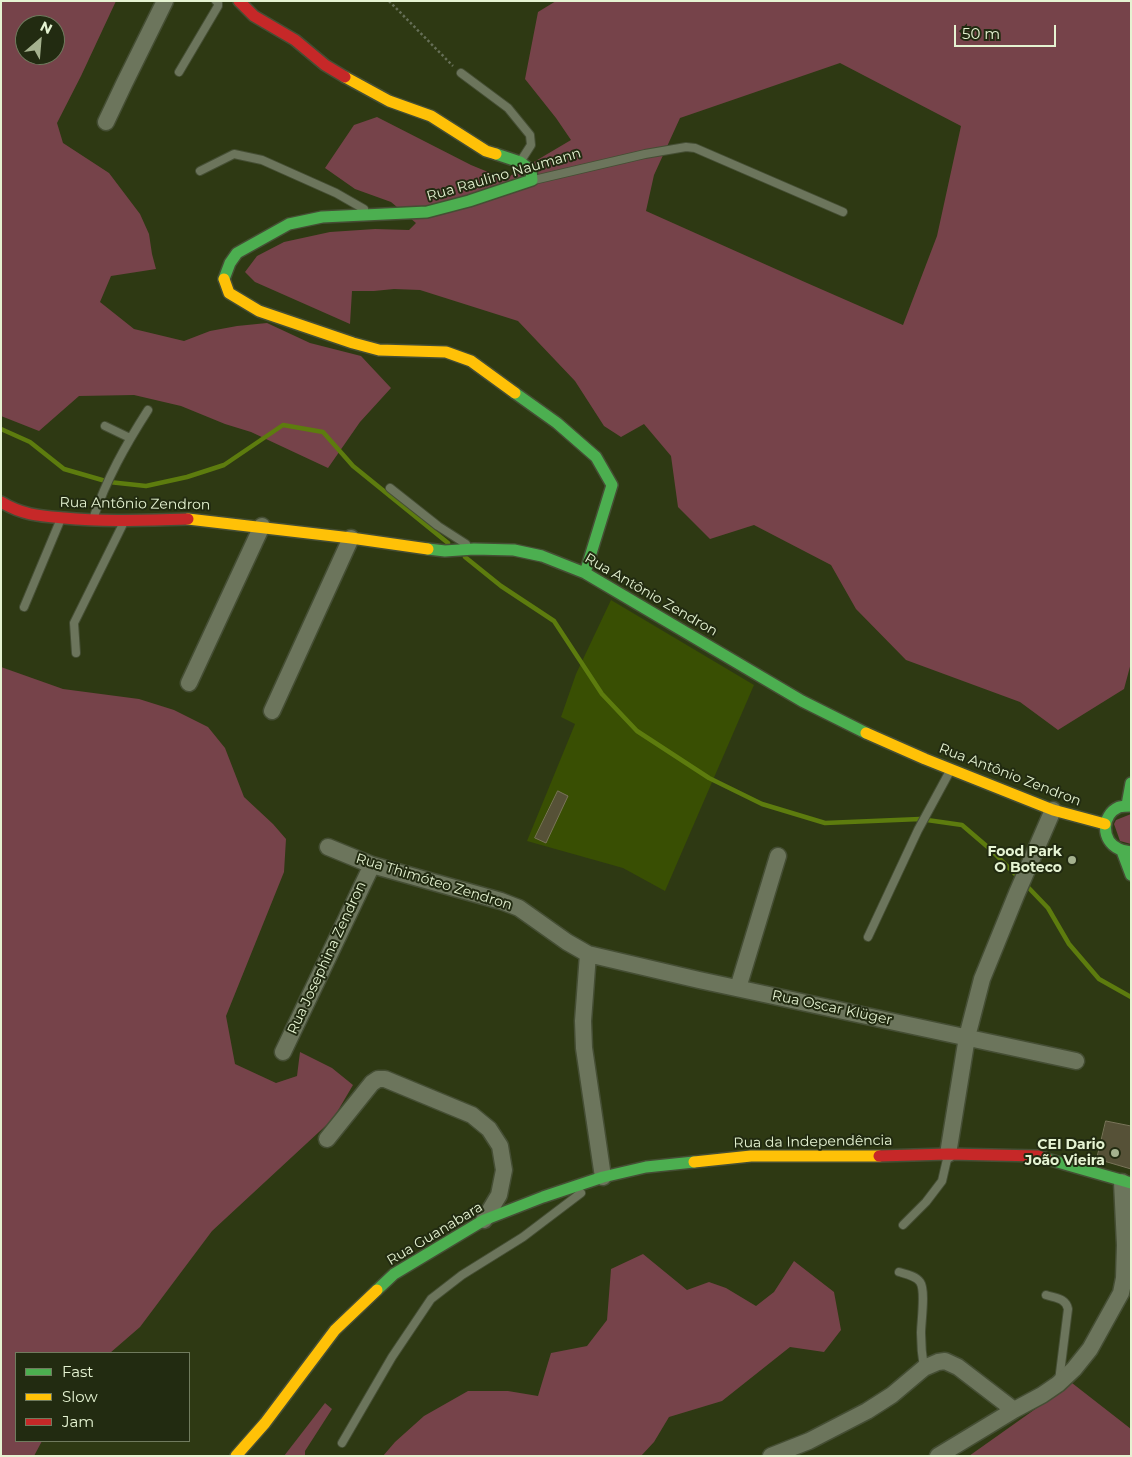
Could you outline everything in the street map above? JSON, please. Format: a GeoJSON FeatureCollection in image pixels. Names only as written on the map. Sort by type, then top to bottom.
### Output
{"type":"FeatureCollection","features":[{"type":"Feature","properties":{"kind":"street"},"geometry":{"type":"LineString","coordinates":[[106,122],[165,1]]}},
{"type":"Feature","properties":{"kind":"street"},"geometry":{"type":"LineString","coordinates":[[239,1],[254,16],[295,40],[325,66],[389,101],[431,116],[486,152],[520,162],[531,170],[532,180]]}},
{"type":"Feature","properties":{"kind":"street","name":"Rua Raulino Naumann"},"geometry":{"type":"LineString","coordinates":[[532,180],[469,201],[427,212],[322,217],[289,224],[237,254],[230,263],[224,280],[229,293],[259,311],[362,345],[379,350],[446,352],[471,361],[557,423],[596,458],[612,485],[585,573]]}},
{"type":"Feature","properties":{"kind":"street","name":"Rua Antônio Zendron"},"geometry":{"type":"LineString","coordinates":[[1,502],[31,516],[92,521],[193,519],[456,551],[474,549],[514,550],[542,556],[585,573],[802,702],[846,724],[1053,810],[1105,824]]}},
{"type":"Feature","properties":{"kind":"street"},"geometry":{"type":"LineString","coordinates":[[189,683],[262,526]]}},
{"type":"Feature","properties":{"kind":"street"},"geometry":{"type":"LineString","coordinates":[[272,711],[351,538]]}},
{"type":"Feature","properties":{"kind":"street"},"geometry":{"type":"LineString","coordinates":[[1131,783],[1129,805],[1119,807],[1113,811],[1105,824],[1105,833],[1108,841],[1114,848],[1126,852],[1131,876]]}},
{"type":"Feature","properties":{"kind":"street"},"geometry":{"type":"LineString","coordinates":[[948,1154],[967,1037],[982,979],[1053,810]]}},
{"type":"Feature","properties":{"kind":"street","name":"Rua Thimóteo Zendron"},"geometry":{"type":"LineString","coordinates":[[328,847],[372,865],[501,901],[519,908],[588,954]]}},
{"type":"Feature","properties":{"kind":"street"},"geometry":{"type":"LineString","coordinates":[[738,988],[778,856]]}},
{"type":"Feature","properties":{"kind":"street","name":"Rua Josephina Zendron"},"geometry":{"type":"LineString","coordinates":[[283,1052],[372,865]]}},
{"type":"Feature","properties":{"kind":"street"},"geometry":{"type":"LineString","coordinates":[[588,954],[584,1048],[603,1177]]}},
{"type":"Feature","properties":{"kind":"street","name":"Rua Oscar Klüger"},"geometry":{"type":"LineString","coordinates":[[588,954],[1076,1061]]}},
{"type":"Feature","properties":{"kind":"street"},"geometry":{"type":"LineString","coordinates":[[327,1139],[372,1083],[378,1079],[385,1079],[472,1115],[489,1129],[500,1146],[504,1170],[499,1195],[484,1220]]}},
{"type":"Feature","properties":{"kind":"street","name":"Rua da Independência"},"geometry":{"type":"LineString","coordinates":[[603,1177],[646,1167],[751,1156],[856,1157],[948,1154],[1038,1156],[1126,1183]]}},
{"type":"Feature","properties":{"kind":"street","name":"Rua Guanabara"},"geometry":{"type":"LineString","coordinates":[[236,1456],[265,1423],[335,1330],[394,1274],[484,1220],[543,1197],[603,1177]]}},
{"type":"Feature","properties":{"kind":"street"},"geometry":{"type":"LineString","coordinates":[[938,1456],[1058,1384],[1074,1369],[1090,1349],[1121,1293],[1124,1278],[1126,1183]]}},
{"type":"Feature","properties":{"kind":"street"},"geometry":{"type":"LineString","coordinates":[[771,1456],[809,1442],[868,1412],[892,1396],[924,1368],[938,1362],[946,1361],[958,1367],[1014,1410]]}},
{"type":"Feature","properties":{"kind":"lane"},"geometry":{"type":"LineString","coordinates":[[180,72],[218,6],[216,1]]}},
{"type":"Feature","properties":{"kind":"lane"},"geometry":{"type":"LineString","coordinates":[[461,73],[508,108],[530,135],[531,145],[520,162]]}},
{"type":"Feature","properties":{"kind":"lane","name":"Rua Raulino Naumann"},"geometry":{"type":"LineString","coordinates":[[532,180],[645,154],[686,147],[696,148],[843,212]]}},
{"type":"Feature","properties":{"kind":"lane"},"geometry":{"type":"LineString","coordinates":[[200,171],[234,154],[262,160],[336,193],[372,214]]}},
{"type":"Feature","properties":{"kind":"lane"},"geometry":{"type":"LineString","coordinates":[[92,521],[108,479],[130,438],[148,410]]}},
{"type":"Feature","properties":{"kind":"lane"},"geometry":{"type":"LineString","coordinates":[[105,426],[130,438]]}},
{"type":"Feature","properties":{"kind":"lane"},"geometry":{"type":"LineString","coordinates":[[390,488],[438,526],[474,549]]}},
{"type":"Feature","properties":{"kind":"lane"},"geometry":{"type":"LineString","coordinates":[[24,607],[62,518]]}},
{"type":"Feature","properties":{"kind":"lane"},"geometry":{"type":"LineString","coordinates":[[76,653],[74,623],[126,520]]}},
{"type":"Feature","properties":{"kind":"lane"},"geometry":{"type":"LineString","coordinates":[[868,937],[918,830],[951,769]]}},
{"type":"Feature","properties":{"kind":"lane"},"geometry":{"type":"LineString","coordinates":[[903,1225],[926,1202],[942,1181],[948,1154]]}},
{"type":"Feature","properties":{"kind":"lane","name":"Rua da Independência"},"geometry":{"type":"LineString","coordinates":[[342,1443],[392,1357],[432,1299],[462,1275],[522,1236],[603,1177]]}},
{"type":"Feature","properties":{"kind":"lane"},"geometry":{"type":"LineString","coordinates":[[899,1272],[915,1277],[920,1282],[923,1290],[921,1331],[924,1368]]}},
{"type":"Feature","properties":{"kind":"lane"},"geometry":{"type":"LineString","coordinates":[[1046,1295],[1063,1300],[1067,1304],[1068,1309],[1058,1384]]}},
{"type":"Feature","properties":{"kind":"path"},"geometry":{"type":"LineString","coordinates":[[390,1],[461,73]]}},
{"type":"Feature","properties":{"kind":"shaded area"},"geometry":{"type":"Polygon","coordinates":[[[1,1],[116,1],[57,123],[63,143],[109,173],[140,214],[149,234],[156,269],[111,276],[100,302],[134,329],[184,341],[210,331],[267,323],[310,343],[361,356],[391,388],[360,422],[328,468],[251,432],[225,424],[181,406],[134,395],[79,396],[39,431],[1,416],[1,1]]]}},
{"type":"Feature","properties":{"kind":"shaded area"},"geometry":{"type":"Polygon","coordinates":[[[556,1],[1131,1],[1131,663],[1124,689],[1058,730],[1020,702],[906,660],[856,609],[831,565],[754,525],[710,539],[678,507],[671,456],[644,424],[621,437],[604,426],[575,381],[518,321],[420,290],[394,289],[352,291],[350,324],[255,282],[245,272],[257,256],[284,242],[330,232],[375,229],[409,230],[416,223],[391,202],[355,189],[325,168],[354,125],[377,117],[471,165],[505,179],[571,140],[525,79],[538,12],[556,1]],[[840,63],[680,118],[654,175],[646,211],[903,325],[937,236],[961,126],[840,63]]]}},
{"type":"Feature","properties":{"kind":"shaded area"},"geometry":{"type":"Polygon","coordinates":[[[611,600],[754,685],[665,891],[623,868],[527,841],[575,724],[561,717],[576,674],[611,600]]]}},
{"type":"Feature","properties":{"kind":"shaded area"},"geometry":{"type":"Polygon","coordinates":[[[1,667],[63,689],[139,699],[174,710],[208,727],[225,748],[244,797],[286,839],[284,872],[226,1016],[235,1064],[276,1083],[297,1076],[300,1052],[332,1068],[353,1085],[333,1119],[212,1231],[140,1327],[111,1352],[15,1352],[15,1442],[41,1442],[34,1456],[1,1456],[1,667]]]}},
{"type":"Feature","properties":{"kind":"shaded area"},"geometry":{"type":"Polygon","coordinates":[[[1131,814],[1131,844],[1120,841],[1114,824],[1116,820],[1131,814]]]}},
{"type":"Feature","properties":{"kind":"shaded area"},"geometry":{"type":"Polygon","coordinates":[[[643,1254],[687,1290],[709,1282],[726,1288],[756,1306],[774,1292],[794,1261],[834,1292],[841,1330],[824,1352],[790,1347],[722,1401],[669,1417],[654,1442],[641,1456],[383,1456],[395,1442],[424,1416],[468,1391],[508,1391],[538,1396],[551,1353],[587,1346],[607,1320],[611,1269],[643,1254]]]}},
{"type":"Feature","properties":{"kind":"shaded area"},"geometry":{"type":"Polygon","coordinates":[[[1072,1383],[1131,1429],[1131,1456],[969,1456],[1072,1383]]]}},
{"type":"Feature","properties":{"kind":"shaded area"},"geometry":{"type":"Polygon","coordinates":[[[325,1403],[332,1409],[305,1451],[305,1456],[284,1456],[325,1403]]]}},
{"type":"Feature","properties":{"kind":"building"},"geometry":{"type":"Polygon","coordinates":[[[558,791],[568,796],[546,843],[535,838],[558,791]]]}},
{"type":"Feature","properties":{"kind":"building","name":"CEI Dario João Vieira"},"geometry":{"type":"Polygon","coordinates":[[[1106,1121],[1131,1126],[1131,1169],[1097,1159],[1106,1121]]]}},
{"type":"Feature","properties":{"kind":"waterway"},"geometry":{"type":"LineString","coordinates":[[1,429],[30,442],[64,469],[109,482],[146,486],[187,477],[224,465],[283,425],[323,432],[353,466],[448,543]]}},
{"type":"Feature","properties":{"kind":"waterway"},"geometry":{"type":"LineString","coordinates":[[465,557],[501,586],[554,621],[602,694],[637,731],[709,778],[762,804],[825,823],[920,819],[962,825],[990,849],[1020,879]]}},
{"type":"Feature","properties":{"kind":"waterway"},"geometry":{"type":"LineString","coordinates":[[1025,884],[1048,908],[1069,944],[1099,979],[1131,997]]}},
{"type":"Feature","properties":{"kind":"traffic: fast"},"geometry":{"type":"LineString","coordinates":[[224,279],[230,263],[237,253],[289,224],[322,217],[427,212],[469,201],[532,180],[531,170],[520,162],[496,154]]}},
{"type":"Feature","properties":{"kind":"traffic: fast"},"geometry":{"type":"LineString","coordinates":[[515,393],[557,423],[596,457],[612,485],[585,573]]}},
{"type":"Feature","properties":{"kind":"traffic: fast"},"geometry":{"type":"LineString","coordinates":[[428,549],[445,551],[474,549],[514,550],[542,556],[585,573],[802,701],[866,733]]}},
{"type":"Feature","properties":{"kind":"traffic: fast"},"geometry":{"type":"LineString","coordinates":[[1127,805],[1131,783]]}},
{"type":"Feature","properties":{"kind":"traffic: fast"},"geometry":{"type":"LineString","coordinates":[[1131,806],[1119,807],[1113,811],[1106,822],[1105,828],[1106,834],[1113,845],[1120,850],[1131,852]]}},
{"type":"Feature","properties":{"kind":"traffic: fast"},"geometry":{"type":"LineString","coordinates":[[1122,851],[1131,875]]}},
{"type":"Feature","properties":{"kind":"traffic: fast"},"geometry":{"type":"LineString","coordinates":[[1047,1159],[1131,1183]]}},
{"type":"Feature","properties":{"kind":"traffic: fast"},"geometry":{"type":"LineString","coordinates":[[377,1290],[394,1274],[484,1220],[543,1197],[603,1177],[646,1167],[694,1162]]}},
{"type":"Feature","properties":{"kind":"traffic: slow"},"geometry":{"type":"LineString","coordinates":[[345,77],[389,101],[431,116],[486,151],[496,154]]}},
{"type":"Feature","properties":{"kind":"traffic: slow"},"geometry":{"type":"LineString","coordinates":[[224,279],[229,293],[259,311],[379,350],[446,352],[471,361],[515,393]]}},
{"type":"Feature","properties":{"kind":"traffic: slow"},"geometry":{"type":"LineString","coordinates":[[188,519],[428,549]]}},
{"type":"Feature","properties":{"kind":"traffic: slow"},"geometry":{"type":"LineString","coordinates":[[866,733],[925,759],[1053,810],[1105,824]]}},
{"type":"Feature","properties":{"kind":"traffic: slow"},"geometry":{"type":"LineString","coordinates":[[694,1162],[751,1156],[879,1156]]}},
{"type":"Feature","properties":{"kind":"traffic: slow"},"geometry":{"type":"LineString","coordinates":[[236,1456],[265,1423],[335,1330],[377,1290]]}},
{"type":"Feature","properties":{"kind":"traffic: jam"},"geometry":{"type":"LineString","coordinates":[[239,1],[254,16],[295,40],[325,65],[345,77]]}},
{"type":"Feature","properties":{"kind":"traffic: jam"},"geometry":{"type":"LineString","coordinates":[[1,502],[24,512],[55,517],[110,520],[188,519]]}},
{"type":"Feature","properties":{"kind":"traffic: jam"},"geometry":{"type":"LineString","coordinates":[[879,1156],[948,1154],[1038,1156],[1047,1159]]}},
{"type":"Feature","properties":{"kind":"place","name":"Food Park O Boteco"},"geometry":{"type":"Point","coordinates":[1072,860]}},
{"type":"Feature","properties":{"kind":"place","name":"CEI Dario João Vieira"},"geometry":{"type":"Point","coordinates":[1115,1153]}}]}
